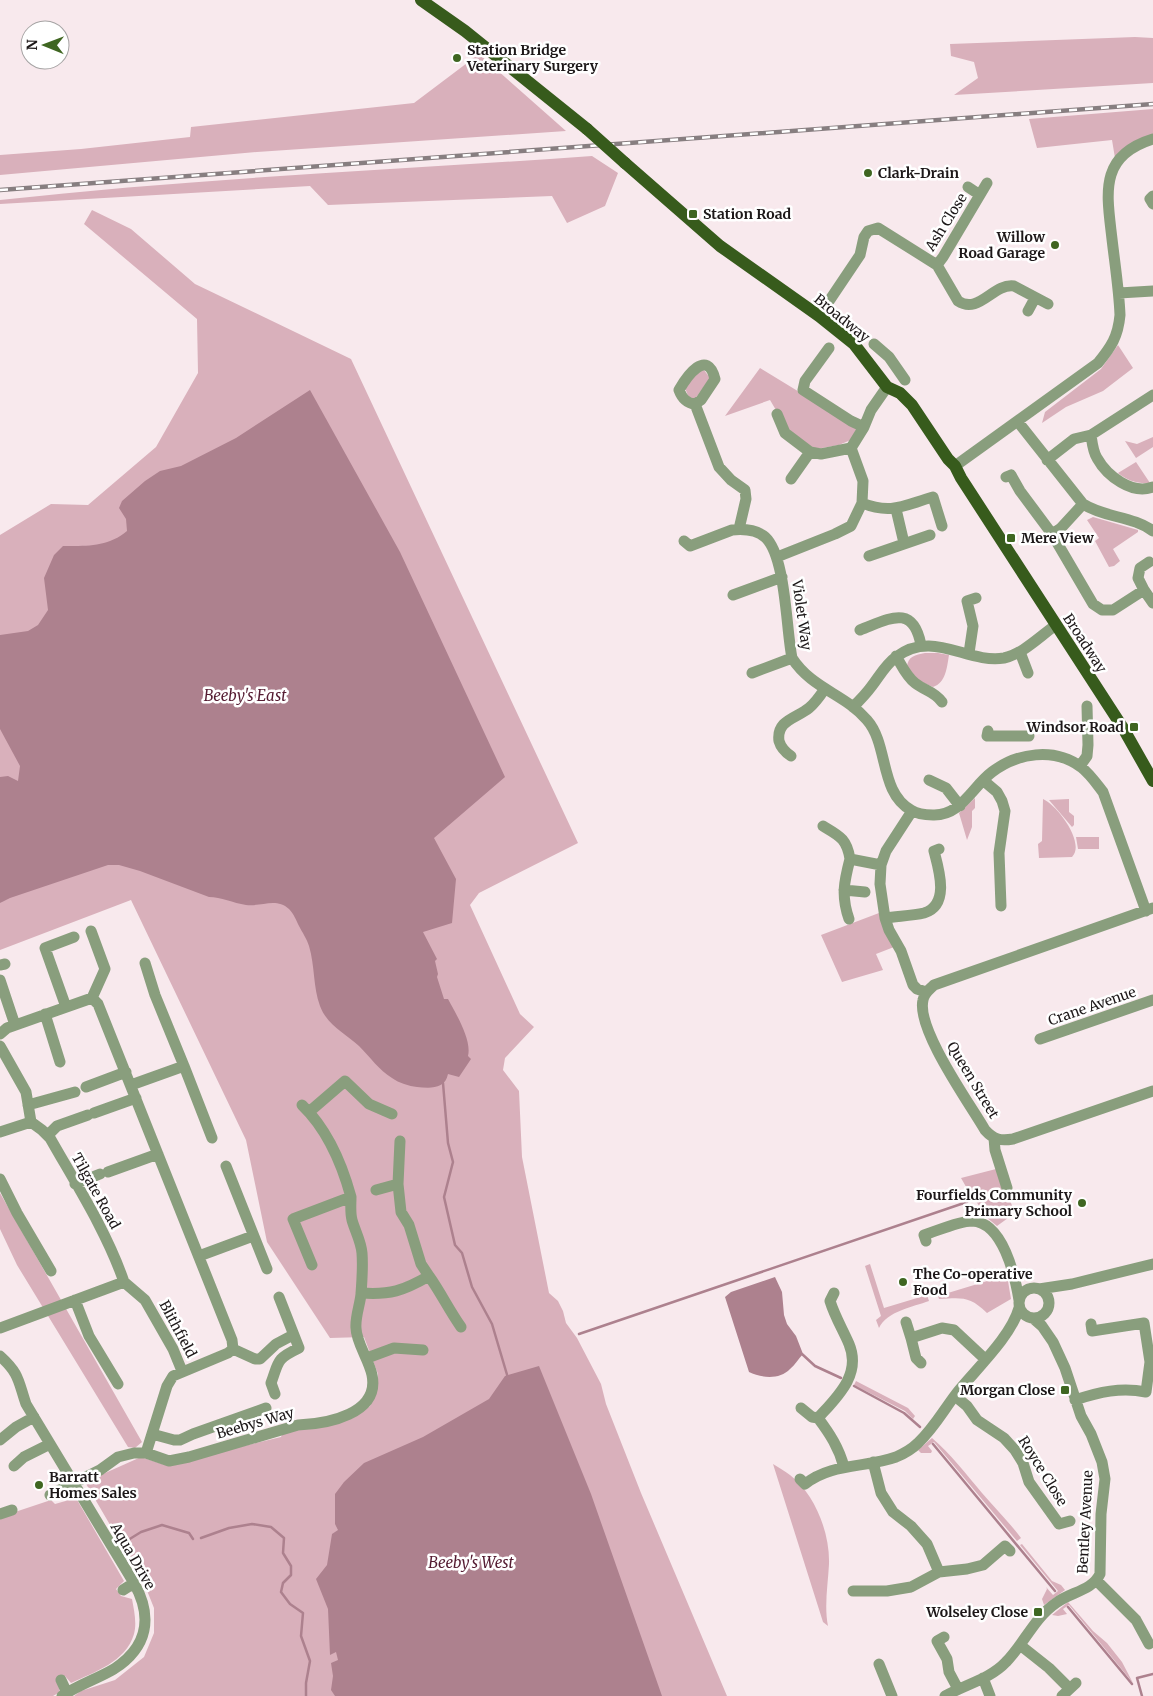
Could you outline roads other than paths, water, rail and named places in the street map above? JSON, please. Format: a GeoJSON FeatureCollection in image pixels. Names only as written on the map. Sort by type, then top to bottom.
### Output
{"type":"FeatureCollection","features":[{"type":"Feature","properties":{"kind":"main road","name":"Broadway"},"geometry":{"type":"LineString","coordinates":[[421,0],[465,31],[587,129],[720,246],[843,334],[864,355],[887,387],[900,393],[912,405],[948,459],[955,466],[1123,728],[1153,781]]}},
{"type":"Feature","properties":{"kind":"street"},"geometry":{"type":"LineString","coordinates":[[955,466],[1098,363],[1112,345],[1120,324],[1119,293],[1108,206],[1108,185],[1115,165],[1125,154],[1139,144],[1153,139]]}},
{"type":"Feature","properties":{"kind":"street","name":"Ash Close"},"geometry":{"type":"LineString","coordinates":[[937,265],[944,257],[987,183]]}},
{"type":"Feature","properties":{"kind":"street","name":"Ash Close"},"geometry":{"type":"LineString","coordinates":[[968,187],[980,195]]}},
{"type":"Feature","properties":{"kind":"street"},"geometry":{"type":"LineString","coordinates":[[1153,196],[1150,199],[1153,204]]}},
{"type":"Feature","properties":{"kind":"street"},"geometry":{"type":"LineString","coordinates":[[819,316],[860,255],[864,237],[868,231],[873,229],[883,230],[937,265],[958,301],[963,305],[976,304],[1008,285],[1014,286],[1048,304]]}},
{"type":"Feature","properties":{"kind":"street"},"geometry":{"type":"LineString","coordinates":[[1119,293],[1153,291]]}},
{"type":"Feature","properties":{"kind":"street"},"geometry":{"type":"LineString","coordinates":[[1028,310],[1035,298]]}},
{"type":"Feature","properties":{"kind":"street"},"geometry":{"type":"LineString","coordinates":[[864,355],[870,341],[889,357],[905,380]]}},
{"type":"Feature","properties":{"kind":"street"},"geometry":{"type":"LineString","coordinates":[[829,348],[805,381],[803,390],[851,421],[864,427]]}},
{"type":"Feature","properties":{"kind":"street"},"geometry":{"type":"LineString","coordinates":[[777,414],[785,433],[810,452],[821,454],[851,448],[864,427],[871,410],[887,387]]}},
{"type":"Feature","properties":{"kind":"street"},"geometry":{"type":"LineString","coordinates":[[1047,460],[1074,439],[1091,435],[1153,396]]}},
{"type":"Feature","properties":{"kind":"street"},"geometry":{"type":"LineString","coordinates":[[684,541],[690,546],[732,530],[739,530],[746,499],[745,490],[718,467],[695,404]]}},
{"type":"Feature","properties":{"kind":"street"},"geometry":{"type":"LineString","coordinates":[[1018,422],[1084,504],[1096,511],[1145,525],[1153,531]]}},
{"type":"Feature","properties":{"kind":"street"},"geometry":{"type":"LineString","coordinates":[[1091,435],[1096,457],[1118,481],[1133,488],[1153,487]]}},
{"type":"Feature","properties":{"kind":"street"},"geometry":{"type":"LineString","coordinates":[[777,558],[851,526],[862,503],[863,481],[851,448]]}},
{"type":"Feature","properties":{"kind":"street"},"geometry":{"type":"LineString","coordinates":[[791,479],[810,452]]}},
{"type":"Feature","properties":{"kind":"street"},"geometry":{"type":"LineString","coordinates":[[1010,474],[1024,497],[1052,534],[1093,604],[1102,610],[1113,610],[1144,590]]}},
{"type":"Feature","properties":{"kind":"street"},"geometry":{"type":"LineString","coordinates":[[862,503],[875,508],[896,509],[933,497],[942,526]]}},
{"type":"Feature","properties":{"kind":"street"},"geometry":{"type":"LineString","coordinates":[[1052,534],[1061,528],[1084,504]]}},
{"type":"Feature","properties":{"kind":"street"},"geometry":{"type":"LineString","coordinates":[[896,509],[904,544]]}},
{"type":"Feature","properties":{"kind":"street","name":"Violet Way"},"geometry":{"type":"LineString","coordinates":[[739,530],[756,532],[764,536],[777,558],[782,577],[792,658],[811,680],[853,707],[868,721],[874,729],[893,790],[905,806],[912,811]]}},
{"type":"Feature","properties":{"kind":"street"},"geometry":{"type":"LineString","coordinates":[[869,556],[930,535]]}},
{"type":"Feature","properties":{"kind":"street"},"geometry":{"type":"LineString","coordinates":[[1149,562],[1140,568],[1138,578],[1153,603]]}},
{"type":"Feature","properties":{"kind":"street"},"geometry":{"type":"LineString","coordinates":[[733,595],[782,577]]}},
{"type":"Feature","properties":{"kind":"street"},"geometry":{"type":"LineString","coordinates":[[969,653],[973,626],[967,601],[976,598]]}},
{"type":"Feature","properties":{"kind":"street"},"geometry":{"type":"LineString","coordinates":[[858,631],[891,618],[900,617],[916,627],[921,645]]}},
{"type":"Feature","properties":{"kind":"street"},"geometry":{"type":"LineString","coordinates":[[853,707],[896,656],[921,645],[989,658],[1006,657],[1020,652],[1056,625]]}},
{"type":"Feature","properties":{"kind":"street"},"geometry":{"type":"LineString","coordinates":[[1020,652],[1028,674]]}},
{"type":"Feature","properties":{"kind":"street"},"geometry":{"type":"LineString","coordinates":[[896,656],[907,675],[924,689],[936,694],[942,703]]}},
{"type":"Feature","properties":{"kind":"street"},"geometry":{"type":"LineString","coordinates":[[752,674],[792,658]]}},
{"type":"Feature","properties":{"kind":"street"},"geometry":{"type":"LineString","coordinates":[[791,756],[782,748],[779,742],[781,727],[790,718],[808,709],[824,690]]}},
{"type":"Feature","properties":{"kind":"street"},"geometry":{"type":"LineString","coordinates":[[1080,766],[1086,756],[1090,719],[1088,706]]}},
{"type":"Feature","properties":{"kind":"street"},"geometry":{"type":"LineString","coordinates":[[988,732],[988,736],[1030,732],[1032,754]]}},
{"type":"Feature","properties":{"kind":"street"},"geometry":{"type":"LineString","coordinates":[[1032,754],[1055,756],[1080,766],[1093,778],[1106,798],[1149,910],[934,985],[926,992],[917,989],[913,985],[901,951],[889,930],[885,918],[880,884],[881,865],[890,846],[912,811],[927,815],[946,813],[960,806],[991,773],[1005,764],[1032,754]]}},
{"type":"Feature","properties":{"kind":"street"},"geometry":{"type":"LineString","coordinates":[[933,780],[946,788],[960,806]]}},
{"type":"Feature","properties":{"kind":"street"},"geometry":{"type":"LineString","coordinates":[[984,781],[997,792],[1004,810],[999,853],[1001,906]]}},
{"type":"Feature","properties":{"kind":"street"},"geometry":{"type":"LineString","coordinates":[[823,826],[839,835],[845,841],[848,848],[850,860],[844,890],[844,903],[848,919]]}},
{"type":"Feature","properties":{"kind":"street"},"geometry":{"type":"LineString","coordinates":[[885,918],[921,914],[936,904],[939,896],[940,878],[933,851]]}},
{"type":"Feature","properties":{"kind":"street"},"geometry":{"type":"LineString","coordinates":[[850,860],[881,865]]}},
{"type":"Feature","properties":{"kind":"street"},"geometry":{"type":"LineString","coordinates":[[844,890],[865,892]]}},
{"type":"Feature","properties":{"kind":"street"},"geometry":{"type":"LineString","coordinates":[[0,1034],[7,1028],[92,998],[105,969],[91,931]]}},
{"type":"Feature","properties":{"kind":"street"},"geometry":{"type":"LineString","coordinates":[[33,952],[74,937]]}},
{"type":"Feature","properties":{"kind":"street"},"geometry":{"type":"LineString","coordinates":[[44,948],[66,1007]]}},
{"type":"Feature","properties":{"kind":"street"},"geometry":{"type":"LineString","coordinates":[[144,963],[212,1138]]}},
{"type":"Feature","properties":{"kind":"street"},"geometry":{"type":"LineString","coordinates":[[0,980],[15,1025]]}},
{"type":"Feature","properties":{"kind":"street","name":"Queen Street"},"geometry":{"type":"LineString","coordinates":[[926,992],[922,1009],[932,1042],[986,1130],[994,1138],[1004,1141],[1013,1139],[1153,1091]]}},
{"type":"Feature","properties":{"kind":"street"},"geometry":{"type":"LineString","coordinates":[[92,998],[98,1004],[126,1072],[232,1340],[233,1349]]}},
{"type":"Feature","properties":{"kind":"street","name":"Crane Avenue"},"geometry":{"type":"LineString","coordinates":[[1040,1039],[1153,1000]]}},
{"type":"Feature","properties":{"kind":"street"},"geometry":{"type":"LineString","coordinates":[[46,1014],[60,1062]]}},
{"type":"Feature","properties":{"kind":"street"},"geometry":{"type":"LineString","coordinates":[[0,1046],[26,1092],[31,1122],[0,1132]]}},
{"type":"Feature","properties":{"kind":"street"},"geometry":{"type":"LineString","coordinates":[[131,1085],[184,1066]]}},
{"type":"Feature","properties":{"kind":"street"},"geometry":{"type":"LineString","coordinates":[[28,1105],[126,1072]]}},
{"type":"Feature","properties":{"kind":"street","name":"Beebys Way"},"geometry":{"type":"LineString","coordinates":[[50,1495],[100,1470],[118,1457],[134,1453],[146,1453],[169,1461],[189,1458],[298,1425],[315,1425],[334,1420],[353,1412],[364,1404],[372,1393],[372,1375],[355,1329],[361,1293],[362,1252],[352,1220],[351,1197],[327,1135],[306,1109],[345,1081],[369,1104],[392,1114]]}},
{"type":"Feature","properties":{"kind":"street"},"geometry":{"type":"LineString","coordinates":[[48,1135],[57,1126],[136,1098]]}},
{"type":"Feature","properties":{"kind":"street","name":"Tilgate Road"},"geometry":{"type":"LineString","coordinates":[[31,1122],[48,1135],[110,1246],[124,1282]]}},
{"type":"Feature","properties":{"kind":"street"},"geometry":{"type":"LineString","coordinates":[[994,1138],[994,1150],[1007,1188]]}},
{"type":"Feature","properties":{"kind":"street"},"geometry":{"type":"LineString","coordinates":[[400,1141],[398,1184],[401,1212],[409,1225],[421,1264],[461,1327]]}},
{"type":"Feature","properties":{"kind":"street"},"geometry":{"type":"LineString","coordinates":[[75,1184],[158,1154]]}},
{"type":"Feature","properties":{"kind":"street"},"geometry":{"type":"LineString","coordinates":[[226,1166],[267,1269]]}},
{"type":"Feature","properties":{"kind":"street"},"geometry":{"type":"LineString","coordinates":[[0,1179],[17,1213],[51,1271]]}},
{"type":"Feature","properties":{"kind":"street"},"geometry":{"type":"LineString","coordinates":[[376,1190],[398,1184]]}},
{"type":"Feature","properties":{"kind":"street"},"geometry":{"type":"LineString","coordinates":[[312,1265],[293,1219],[351,1197]]}},
{"type":"Feature","properties":{"kind":"street"},"geometry":{"type":"LineString","coordinates":[[926,1241],[924,1235],[967,1221],[977,1222],[992,1231],[1004,1246],[1014,1274],[1019,1304],[1030,1318]]}},
{"type":"Feature","properties":{"kind":"street"},"geometry":{"type":"LineString","coordinates":[[199,1256],[253,1236]]}},
{"type":"Feature","properties":{"kind":"street"},"geometry":{"type":"LineString","coordinates":[[800,1479],[804,1484],[822,1474],[844,1467],[896,1457],[918,1444],[1008,1331],[1016,1319],[1022,1293],[1034,1288],[1072,1284],[1153,1264]]}},
{"type":"Feature","properties":{"kind":"street"},"geometry":{"type":"LineString","coordinates":[[1014,1274],[1034,1288],[1046,1293],[1048,1306]]}},
{"type":"Feature","properties":{"kind":"street"},"geometry":{"type":"LineString","coordinates":[[361,1293],[390,1293],[411,1286],[429,1276]]}},
{"type":"Feature","properties":{"kind":"street"},"geometry":{"type":"LineString","coordinates":[[0,1328],[124,1282]]}},
{"type":"Feature","properties":{"kind":"street","name":"Blithfield"},"geometry":{"type":"LineString","coordinates":[[124,1282],[145,1300],[176,1356],[182,1371]]}},
{"type":"Feature","properties":{"kind":"street"},"geometry":{"type":"LineString","coordinates":[[1008,1331],[1030,1318],[1042,1317],[1048,1306],[1072,1284]]}},
{"type":"Feature","properties":{"kind":"street"},"geometry":{"type":"LineString","coordinates":[[275,1394],[271,1384],[280,1360],[284,1355],[299,1348],[279,1297]]}},
{"type":"Feature","properties":{"kind":"street"},"geometry":{"type":"LineString","coordinates":[[818,1418],[842,1392],[852,1367],[849,1345],[835,1316],[829,1297]]}},
{"type":"Feature","properties":{"kind":"street"},"geometry":{"type":"LineString","coordinates":[[75,1300],[89,1336],[118,1384]]}},
{"type":"Feature","properties":{"kind":"street","name":"Bentley Avenue"},"geometry":{"type":"LineString","coordinates":[[1048,1306],[1052,1340]]}},
{"type":"Feature","properties":{"kind":"street","name":"Bentley Avenue"},"geometry":{"type":"LineString","coordinates":[[946,1696],[984,1678],[1005,1664],[1045,1611],[1056,1602],[1091,1585],[1100,1574],[1101,1514],[1105,1479],[1100,1454],[1081,1416],[1065,1368],[1052,1340],[1042,1326],[1030,1318]]}},
{"type":"Feature","properties":{"kind":"street"},"geometry":{"type":"LineString","coordinates":[[906,1322],[916,1358],[921,1364]]}},
{"type":"Feature","properties":{"kind":"street"},"geometry":{"type":"LineString","coordinates":[[1075,1400],[1096,1393],[1114,1390],[1134,1390],[1149,1393],[1150,1362],[1144,1323],[1092,1331],[1091,1324]]}},
{"type":"Feature","properties":{"kind":"street"},"geometry":{"type":"LineString","coordinates":[[912,1343],[942,1328],[954,1330],[985,1359]]}},
{"type":"Feature","properties":{"kind":"street"},"geometry":{"type":"LineString","coordinates":[[233,1349],[260,1359],[276,1344],[293,1335]]}},
{"type":"Feature","properties":{"kind":"street"},"geometry":{"type":"LineString","coordinates":[[367,1358],[394,1348],[423,1350]]}},
{"type":"Feature","properties":{"kind":"street"},"geometry":{"type":"LineString","coordinates":[[146,1453],[169,1382],[173,1376],[228,1353],[233,1349]]}},
{"type":"Feature","properties":{"kind":"street","name":"Aqua Drive"},"geometry":{"type":"LineString","coordinates":[[0,1356],[11,1366],[17,1376],[22,1386],[26,1404],[134,1583],[140,1594],[145,1612],[145,1634],[132,1654],[114,1669],[65,1694]]}},
{"type":"Feature","properties":{"kind":"street","name":"Royce Close"},"geometry":{"type":"LineString","coordinates":[[955,1396],[967,1406],[977,1420],[1004,1438],[1015,1450],[1023,1463],[1029,1482],[1062,1525]]}},
{"type":"Feature","properties":{"kind":"street"},"geometry":{"type":"LineString","coordinates":[[152,1434],[180,1440],[266,1408]]}},
{"type":"Feature","properties":{"kind":"street"},"geometry":{"type":"LineString","coordinates":[[801,1408],[812,1417],[818,1418],[832,1436],[840,1451],[844,1467]]}},
{"type":"Feature","properties":{"kind":"street"},"geometry":{"type":"LineString","coordinates":[[0,1440],[34,1417]]}},
{"type":"Feature","properties":{"kind":"street"},"geometry":{"type":"LineString","coordinates":[[14,1466],[24,1457],[50,1444]]}},
{"type":"Feature","properties":{"kind":"street"},"geometry":{"type":"LineString","coordinates":[[873,1462],[881,1493],[893,1512],[911,1526],[927,1544],[939,1572]]}},
{"type":"Feature","properties":{"kind":"street"},"geometry":{"type":"LineString","coordinates":[[0,1514],[12,1510]]}},
{"type":"Feature","properties":{"kind":"street"},"geometry":{"type":"LineString","coordinates":[[853,1591],[887,1591],[911,1587],[939,1572],[967,1570],[983,1565],[1005,1546],[1010,1551]]}},
{"type":"Feature","properties":{"kind":"street"},"geometry":{"type":"LineString","coordinates":[[1096,1581],[1136,1620],[1149,1645]]}},
{"type":"Feature","properties":{"kind":"street"},"geometry":{"type":"LineString","coordinates":[[123,1590],[134,1583]]}},
{"type":"Feature","properties":{"kind":"street"},"geometry":{"type":"LineString","coordinates":[[937,1641],[947,1659],[949,1672],[958,1689]]}},
{"type":"Feature","properties":{"kind":"street"},"geometry":{"type":"LineString","coordinates":[[1020,1645],[1049,1668],[1069,1689]]}},
{"type":"Feature","properties":{"kind":"street"},"geometry":{"type":"LineString","coordinates":[[879,1664],[892,1696]]}},
{"type":"Feature","properties":{"kind":"street"},"geometry":{"type":"LineString","coordinates":[[984,1678],[990,1696]]}},
{"type":"Feature","properties":{"kind":"street"},"geometry":{"type":"LineString","coordinates":[[61,1680],[65,1694]]}},
{"type":"Feature","properties":{"kind":"water","name":"Beeby's East"},"geometry":{"type":"Polygon","coordinates":[[[310,390],[400,552],[505,777],[434,838],[456,879],[452,923],[423,932],[437,959],[435,961],[437,977],[444,999],[448,999],[463,1027],[468,1042],[468,1056],[471,1059],[459,1077],[448,1074],[444,1083],[436,1087],[414,1087],[395,1080],[327,1018],[318,999],[308,943],[294,915],[284,905],[274,903],[246,905],[209,897],[119,865],[108,865],[0,903],[0,777],[8,776],[18,781],[20,766],[0,729],[0,635],[28,631],[38,625],[48,610],[44,578],[54,555],[63,546],[105,543],[127,531],[126,519],[119,508],[122,501],[145,481],[160,471],[181,466],[236,438],[310,390]]]}},
{"type":"Feature","properties":{"kind":"water"},"geometry":{"type":"Polygon","coordinates":[[[775,1277],[782,1292],[784,1315],[787,1324],[796,1336],[803,1354],[786,1373],[765,1377],[749,1372],[725,1297],[731,1292],[775,1277]]]}},
{"type":"Feature","properties":{"kind":"water","name":"Beeby's West"},"geometry":{"type":"Polygon","coordinates":[[[539,1366],[591,1494],[662,1696],[335,1696],[331,1690],[333,1676],[331,1663],[338,1660],[336,1652],[330,1655],[328,1609],[316,1579],[327,1565],[332,1534],[338,1530],[335,1524],[335,1494],[344,1482],[364,1463],[423,1437],[489,1399],[505,1376],[539,1366]]]}},
{"type":"Feature","properties":{"kind":"waterway"},"geometry":{"type":"LineString","coordinates":[[443,1083],[448,1143],[453,1162],[444,1197],[455,1245],[462,1253],[472,1287],[492,1324],[508,1378]]}},
{"type":"Feature","properties":{"kind":"waterway"},"geometry":{"type":"LineString","coordinates":[[579,1334],[967,1202]]}},
{"type":"Feature","properties":{"kind":"waterway"},"geometry":{"type":"LineString","coordinates":[[802,1354],[815,1366],[841,1378]]}},
{"type":"Feature","properties":{"kind":"waterway"},"geometry":{"type":"LineString","coordinates":[[854,1386],[904,1413],[920,1427]]}},
{"type":"Feature","properties":{"kind":"waterway"},"geometry":{"type":"LineString","coordinates":[[933,1444],[1055,1591]]}},
{"type":"Feature","properties":{"kind":"waterway"},"geometry":{"type":"LineString","coordinates":[[201,1538],[229,1528],[252,1524],[271,1527],[284,1538],[283,1553],[291,1566],[291,1575],[283,1583],[281,1592],[290,1604],[303,1613],[301,1636],[310,1661],[306,1696]]}},
{"type":"Feature","properties":{"kind":"waterway"},"geometry":{"type":"LineString","coordinates":[[120,1545],[141,1532],[162,1525],[189,1533],[193,1539]]}},
{"type":"Feature","properties":{"kind":"waterway"},"geometry":{"type":"LineString","coordinates":[[1068,1607],[1132,1684]]}},
{"type":"Feature","properties":{"kind":"waterway"},"geometry":{"type":"LineString","coordinates":[[1142,1696],[1137,1678],[1153,1674]]}},
{"type":"Feature","properties":{"kind":"railway"},"geometry":{"type":"LineString","coordinates":[[0,190],[1153,104]]}},
{"type":"Feature","properties":{"kind":"place","name":"Station Bridge Veterinary Surgery"},"geometry":{"type":"Point","coordinates":[457,58]}},
{"type":"Feature","properties":{"kind":"place","name":"Clark-Drain"},"geometry":{"type":"Point","coordinates":[868,173]}},
{"type":"Feature","properties":{"kind":"place","name":"Station Road"},"geometry":{"type":"Point","coordinates":[693,214]}},
{"type":"Feature","properties":{"kind":"place","name":"Willow Road Garage"},"geometry":{"type":"Point","coordinates":[1055,245]}},
{"type":"Feature","properties":{"kind":"place","name":"Mere View"},"geometry":{"type":"Point","coordinates":[1011,538]}},
{"type":"Feature","properties":{"kind":"place","name":"Windsor Road"},"geometry":{"type":"Point","coordinates":[1134,727]}},
{"type":"Feature","properties":{"kind":"place","name":"Fourfields Community Primary School"},"geometry":{"type":"Point","coordinates":[1082,1203]}},
{"type":"Feature","properties":{"kind":"place","name":"The Co-operative Food"},"geometry":{"type":"Point","coordinates":[903,1282]}},
{"type":"Feature","properties":{"kind":"place","name":"Morgan Close"},"geometry":{"type":"Point","coordinates":[1065,1390]}},
{"type":"Feature","properties":{"kind":"place","name":"Barratt Homes Sales"},"geometry":{"type":"Point","coordinates":[39,1485]}},
{"type":"Feature","properties":{"kind":"place","name":"Wolseley Close"},"geometry":{"type":"Point","coordinates":[1038,1612]}}]}
